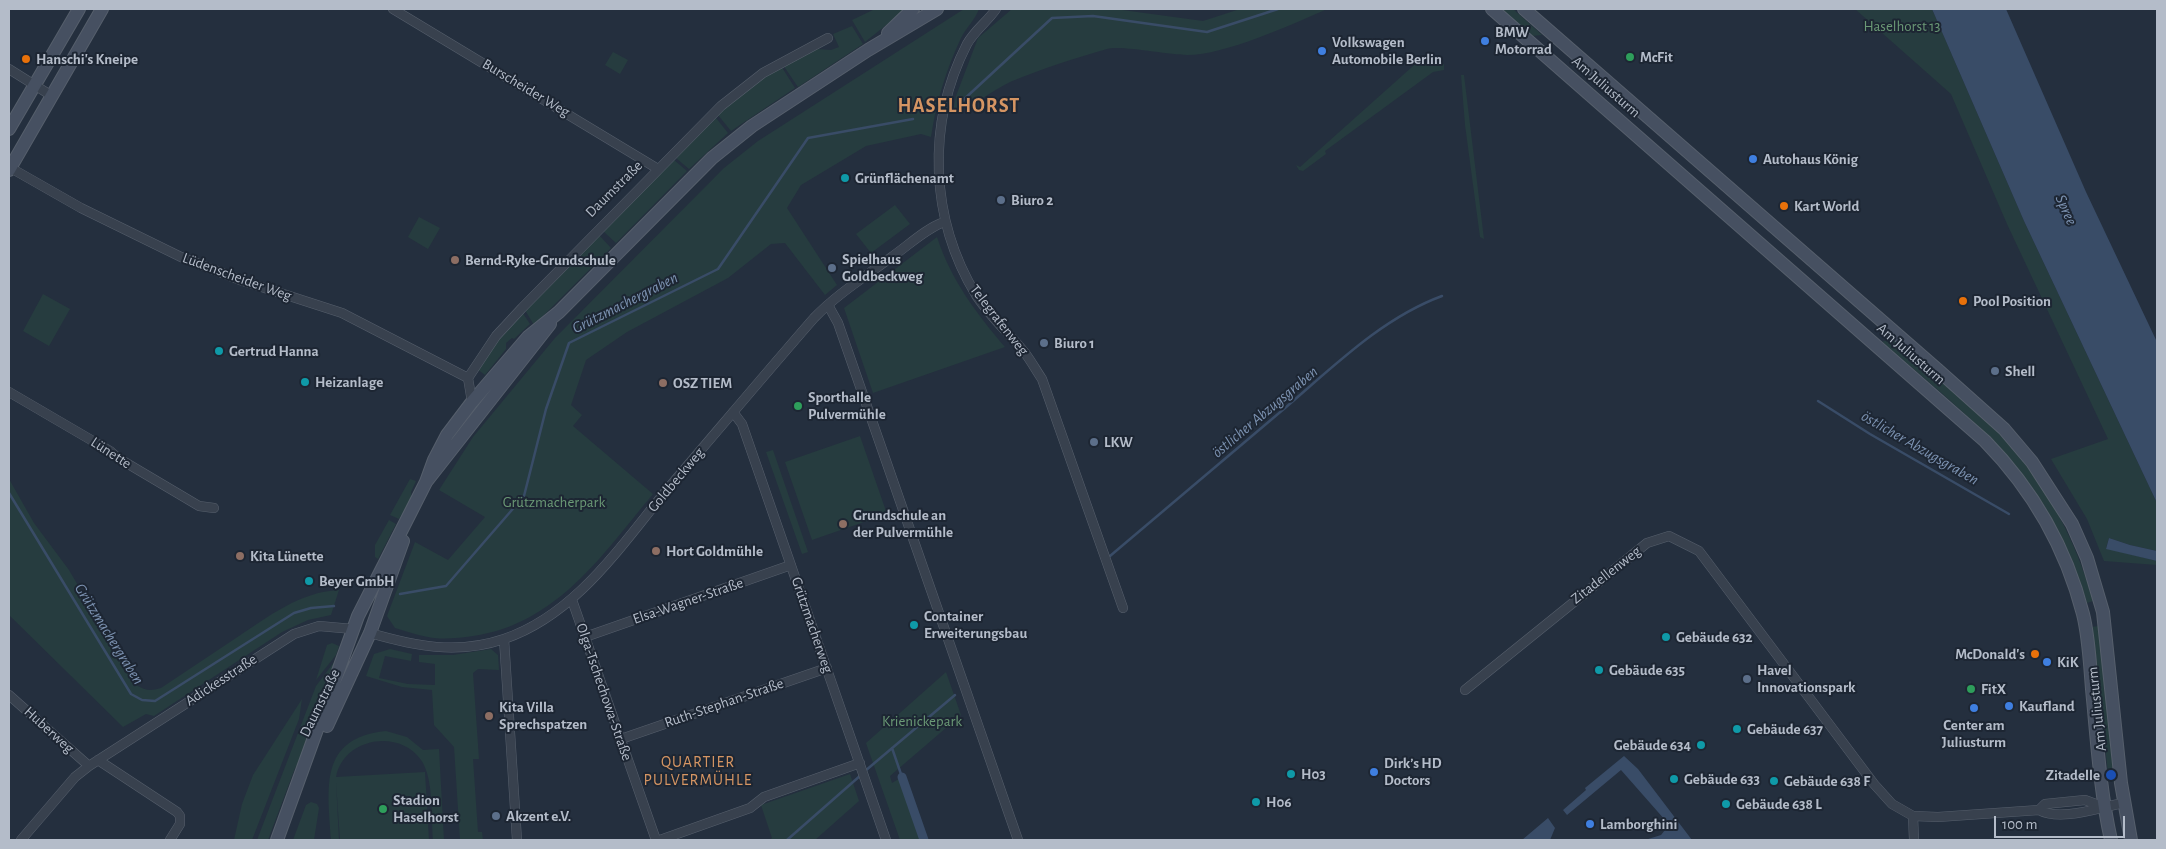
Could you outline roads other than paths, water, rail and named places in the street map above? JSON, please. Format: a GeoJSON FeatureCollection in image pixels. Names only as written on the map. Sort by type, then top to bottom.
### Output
{"type":"FeatureCollection","features":[{"type":"Feature","properties":{"kind":"main road"},"geometry":{"type":"LineString","coordinates":[[9,129],[79,9]]}},
{"type":"Feature","properties":{"kind":"main road"},"geometry":{"type":"LineString","coordinates":[[9,168],[102,9]]}},
{"type":"Feature","properties":{"kind":"main road","name":"Daumstraße"},"geometry":{"type":"LineString","coordinates":[[873,47],[913,9]]}},
{"type":"Feature","properties":{"kind":"main road","name":"Daumstraße"},"geometry":{"type":"LineString","coordinates":[[277,840],[363,605],[426,482],[434,460],[447,436],[472,402],[528,337],[559,312],[706,164],[734,140],[873,47],[937,9]]}},
{"type":"Feature","properties":{"kind":"main road","name":"Am Juliusturm"},"geometry":{"type":"LineString","coordinates":[[1492,9],[1985,441],[2016,476],[2054,535],[2083,615],[2104,807],[2111,840]]}},
{"type":"Feature","properties":{"kind":"main road","name":"Am Juliusturm"},"geometry":{"type":"LineString","coordinates":[[1524,9],[2004,428],[2032,462],[2072,524],[2087,558],[2103,612],[2124,803],[2131,840]]}},
{"type":"Feature","properties":{"kind":"main road","name":"Daumstraße"},"geometry":{"type":"LineString","coordinates":[[426,482],[465,430],[518,368],[559,312]]}},
{"type":"Feature","properties":{"kind":"main road","name":"Daumstraße"},"geometry":{"type":"LineString","coordinates":[[298,786],[370,633],[414,505]]}},
{"type":"Feature","properties":{"kind":"main road"},"geometry":{"type":"LineString","coordinates":[[353,629],[370,633]]}},
{"type":"Feature","properties":{"kind":"street","name":"Burscheider Weg"},"geometry":{"type":"LineString","coordinates":[[393,9],[658,169]]}},
{"type":"Feature","properties":{"kind":"street","name":"Telegrafenweg"},"geometry":{"type":"LineString","coordinates":[[987,9],[978,28],[966,46],[953,78],[941,127],[938,180],[944,222],[955,253],[977,296],[1003,331],[1025,353],[1042,379],[1123,608]]}},
{"type":"Feature","properties":{"kind":"street","name":"Telegrafenweg"},"geometry":{"type":"LineString","coordinates":[[978,28],[996,9]]}},
{"type":"Feature","properties":{"kind":"street","name":"Daumstraße"},"geometry":{"type":"LineString","coordinates":[[468,378],[496,336],[515,315],[721,106],[753,80],[780,63],[828,38]]}},
{"type":"Feature","properties":{"kind":"street"},"geometry":{"type":"LineString","coordinates":[[9,69],[52,96]]}},
{"type":"Feature","properties":{"kind":"street","name":"Lüdenscheider Weg"},"geometry":{"type":"LineString","coordinates":[[9,168],[81,208],[181,258],[243,281],[342,313],[468,378]]}},
{"type":"Feature","properties":{"kind":"street","name":"Goldbeckweg"},"geometry":{"type":"LineString","coordinates":[[370,633],[417,646],[443,648],[474,645],[504,639],[546,618],[572,600],[814,318],[828,305],[935,226],[944,222]]}},
{"type":"Feature","properties":{"kind":"street"},"geometry":{"type":"LineString","coordinates":[[828,305],[838,323],[1018,840]]}},
{"type":"Feature","properties":{"kind":"street"},"geometry":{"type":"LineString","coordinates":[[468,378],[472,402]]}},
{"type":"Feature","properties":{"kind":"street","name":"Lünette"},"geometry":{"type":"LineString","coordinates":[[9,392],[110,450],[118,458],[199,506],[214,508]]}},
{"type":"Feature","properties":{"kind":"street","name":"Grützmacherweg"},"geometry":{"type":"LineString","coordinates":[[733,412],[742,424],[886,840]]}},
{"type":"Feature","properties":{"kind":"street","name":"Zitadellenweg"},"geometry":{"type":"LineString","coordinates":[[1465,690],[1647,543],[1669,536],[1699,550],[1874,784],[1892,804],[1913,816],[1938,817],[2038,810],[2045,813],[2086,813],[2124,803]]}},
{"type":"Feature","properties":{"kind":"street","name":"Elsa-Wagner-Straße"},"geometry":{"type":"LineString","coordinates":[[585,637],[791,566]]}},
{"type":"Feature","properties":{"kind":"street","name":"Olga-Tschechowa-Straße"},"geometry":{"type":"LineString","coordinates":[[572,600],[656,840]]}},
{"type":"Feature","properties":{"kind":"street","name":"Adickesstraße"},"geometry":{"type":"LineString","coordinates":[[21,840],[74,777],[294,634],[319,626],[353,629]]}},
{"type":"Feature","properties":{"kind":"street"},"geometry":{"type":"LineString","coordinates":[[504,639],[517,840]]}},
{"type":"Feature","properties":{"kind":"street","name":"Ruth-Stephan-Straße"},"geometry":{"type":"LineString","coordinates":[[621,739],[827,668]]}},
{"type":"Feature","properties":{"kind":"street","name":"Huberweg"},"geometry":{"type":"LineString","coordinates":[[9,695],[89,766]]}},
{"type":"Feature","properties":{"kind":"street"},"geometry":{"type":"LineString","coordinates":[[98,760],[180,816],[180,824],[170,840]]}},
{"type":"Feature","properties":{"kind":"street"},"geometry":{"type":"LineString","coordinates":[[660,840],[750,808],[764,797],[861,767]]}},
{"type":"Feature","properties":{"kind":"street"},"geometry":{"type":"LineString","coordinates":[[1913,816],[1914,840]]}},
{"type":"Feature","properties":{"kind":"water","name":"Spree"},"geometry":{"type":"Polygon","coordinates":[[[1932,9],[2006,9],[2086,192],[2157,342],[2157,503],[2024,221],[1932,9]]]}},
{"type":"Feature","properties":{"kind":"water"},"geometry":{"type":"Polygon","coordinates":[[[2109,538],[2157,551],[2157,561],[2106,549],[2109,538]]]}},
{"type":"Feature","properties":{"kind":"water"},"geometry":{"type":"Polygon","coordinates":[[[1624,756],[1638,769],[1692,840],[1645,840],[1661,835],[1665,830],[1665,820],[1621,770],[1567,815],[1563,810],[1586,790],[1585,788],[1624,756]]]}},
{"type":"Feature","properties":{"kind":"water"},"geometry":{"type":"Polygon","coordinates":[[[1548,818],[1555,828],[1550,840],[1522,840],[1548,818]]]}},
{"type":"Feature","properties":{"kind":"waterway","name":"Grützmachergraben"},"geometry":{"type":"LineString","coordinates":[[961,102],[1052,18],[1093,16],[1207,32],[1278,9]]}},
{"type":"Feature","properties":{"kind":"waterway","name":"Grützmachergraben"},"geometry":{"type":"LineString","coordinates":[[400,594],[446,586],[524,496],[546,409],[569,343],[718,269],[808,138],[913,119]]}},
{"type":"Feature","properties":{"kind":"waterway","name":"östlicher Abzugsgraben"},"geometry":{"type":"LineString","coordinates":[[1110,556],[1359,345],[1399,317],[1420,305],[1442,296]]}},
{"type":"Feature","properties":{"kind":"waterway","name":"östlicher Abzugsgraben"},"geometry":{"type":"LineString","coordinates":[[1818,401],[1870,434],[2009,514]]}},
{"type":"Feature","properties":{"kind":"waterway","name":"Grützmachergraben"},"geometry":{"type":"LineString","coordinates":[[9,493],[131,694],[142,700],[155,701],[294,613],[311,608],[334,606]]}},
{"type":"Feature","properties":{"kind":"waterway","name":"östlicher Abzugsgraben"},"geometry":{"type":"LineString","coordinates":[[865,771],[955,695]]}},
{"type":"Feature","properties":{"kind":"waterway"},"geometry":{"type":"LineString","coordinates":[[892,748],[902,777]]}},
{"type":"Feature","properties":{"kind":"waterway","name":"östlicher Abzugsgraben"},"geometry":{"type":"LineString","coordinates":[[787,840],[861,775]]}},
{"type":"Feature","properties":{"kind":"waterway"},"geometry":{"type":"LineString","coordinates":[[902,777],[924,840]]}},
{"type":"Feature","properties":{"kind":"place","name":"BMW Motorrad"},"geometry":{"type":"Point","coordinates":[1485,41]}},
{"type":"Feature","properties":{"kind":"place","name":"Volkswagen Automobile Berlin"},"geometry":{"type":"Point","coordinates":[1322,51]}},
{"type":"Feature","properties":{"kind":"place","name":"McFit"},"geometry":{"type":"Point","coordinates":[1630,57]}},
{"type":"Feature","properties":{"kind":"place","name":"Hanschi's Kneipe"},"geometry":{"type":"Point","coordinates":[26,59]}},
{"type":"Feature","properties":{"kind":"place","name":"Autohaus König"},"geometry":{"type":"Point","coordinates":[1753,159]}},
{"type":"Feature","properties":{"kind":"place","name":"Grünflächenamt"},"geometry":{"type":"Point","coordinates":[845,178]}},
{"type":"Feature","properties":{"kind":"place","name":"Biuro 2"},"geometry":{"type":"Point","coordinates":[1001,200]}},
{"type":"Feature","properties":{"kind":"place","name":"Kart World"},"geometry":{"type":"Point","coordinates":[1784,206]}},
{"type":"Feature","properties":{"kind":"place","name":"Bernd-Ryke-Grundschule"},"geometry":{"type":"Point","coordinates":[455,260]}},
{"type":"Feature","properties":{"kind":"place","name":"Spielhaus Goldbeckweg"},"geometry":{"type":"Point","coordinates":[832,268]}},
{"type":"Feature","properties":{"kind":"place","name":"Pool Position"},"geometry":{"type":"Point","coordinates":[1963,301]}},
{"type":"Feature","properties":{"kind":"place","name":"Biuro 1"},"geometry":{"type":"Point","coordinates":[1044,343]}},
{"type":"Feature","properties":{"kind":"place","name":"Gertrud Hanna"},"geometry":{"type":"Point","coordinates":[219,351]}},
{"type":"Feature","properties":{"kind":"place","name":"Shell"},"geometry":{"type":"Point","coordinates":[1995,371]}},
{"type":"Feature","properties":{"kind":"place","name":"Heizanlage"},"geometry":{"type":"Point","coordinates":[305,382]}},
{"type":"Feature","properties":{"kind":"place","name":"OSZ TIEM"},"geometry":{"type":"Point","coordinates":[663,383]}},
{"type":"Feature","properties":{"kind":"place","name":"Sporthalle Pulvermühle"},"geometry":{"type":"Point","coordinates":[798,406]}},
{"type":"Feature","properties":{"kind":"place","name":"LKW"},"geometry":{"type":"Point","coordinates":[1094,442]}},
{"type":"Feature","properties":{"kind":"place","name":"Grundschule an der Pulvermühle"},"geometry":{"type":"Point","coordinates":[843,524]}},
{"type":"Feature","properties":{"kind":"place","name":"Hort Goldmühle"},"geometry":{"type":"Point","coordinates":[656,551]}},
{"type":"Feature","properties":{"kind":"place","name":"Kita Lünette"},"geometry":{"type":"Point","coordinates":[240,556]}},
{"type":"Feature","properties":{"kind":"place","name":"Beyer GmbH"},"geometry":{"type":"Point","coordinates":[309,581]}},
{"type":"Feature","properties":{"kind":"place","name":"Container Erweiterungsbau"},"geometry":{"type":"Point","coordinates":[914,625]}},
{"type":"Feature","properties":{"kind":"place","name":"Gebäude 632"},"geometry":{"type":"Point","coordinates":[1666,637]}},
{"type":"Feature","properties":{"kind":"place","name":"McDonald's"},"geometry":{"type":"Point","coordinates":[2035,654]}},
{"type":"Feature","properties":{"kind":"place","name":"KiK"},"geometry":{"type":"Point","coordinates":[2047,662]}},
{"type":"Feature","properties":{"kind":"place","name":"Gebäude 635"},"geometry":{"type":"Point","coordinates":[1599,670]}},
{"type":"Feature","properties":{"kind":"place","name":"Havel Innovationspark"},"geometry":{"type":"Point","coordinates":[1747,679]}},
{"type":"Feature","properties":{"kind":"place","name":"FitX"},"geometry":{"type":"Point","coordinates":[1971,689]}},
{"type":"Feature","properties":{"kind":"place","name":"Kaufland"},"geometry":{"type":"Point","coordinates":[2009,706]}},
{"type":"Feature","properties":{"kind":"place","name":"Center am Juliusturm"},"geometry":{"type":"Point","coordinates":[1974,708]}},
{"type":"Feature","properties":{"kind":"place","name":"Kita Villa Sprechspatzen"},"geometry":{"type":"Point","coordinates":[489,716]}},
{"type":"Feature","properties":{"kind":"place","name":"Gebäude 637"},"geometry":{"type":"Point","coordinates":[1737,729]}},
{"type":"Feature","properties":{"kind":"place","name":"Gebäude 634"},"geometry":{"type":"Point","coordinates":[1701,745]}},
{"type":"Feature","properties":{"kind":"place","name":"Dirk’s HD Doctors"},"geometry":{"type":"Point","coordinates":[1374,772]}},
{"type":"Feature","properties":{"kind":"place","name":"H03"},"geometry":{"type":"Point","coordinates":[1291,774]}},
{"type":"Feature","properties":{"kind":"place","name":"Zitadelle"},"geometry":{"type":"Point","coordinates":[2111,775]}},
{"type":"Feature","properties":{"kind":"place","name":"Gebäude 633"},"geometry":{"type":"Point","coordinates":[1674,779]}},
{"type":"Feature","properties":{"kind":"place","name":"Gebäude 638 F"},"geometry":{"type":"Point","coordinates":[1774,781]}},
{"type":"Feature","properties":{"kind":"place","name":"H06"},"geometry":{"type":"Point","coordinates":[1256,802]}},
{"type":"Feature","properties":{"kind":"place","name":"Gebäude 638 L"},"geometry":{"type":"Point","coordinates":[1726,804]}},
{"type":"Feature","properties":{"kind":"place","name":"Stadion Haselhorst"},"geometry":{"type":"Point","coordinates":[383,809]}},
{"type":"Feature","properties":{"kind":"place","name":"Akzent e.V."},"geometry":{"type":"Point","coordinates":[496,816]}},
{"type":"Feature","properties":{"kind":"place","name":"Lamborghini"},"geometry":{"type":"Point","coordinates":[1590,824]}},
{"type":"Feature","properties":{"kind":"district","name":"HASELHORST"},"geometry":{"type":"Point","coordinates":[959,106]}},
{"type":"Feature","properties":{"kind":"district","name":"QUARTIER PULVERMÜHLE"},"geometry":{"type":"Point","coordinates":[698,771]}},
{"type":"Feature","properties":{"kind":"park label","name":"Haselhorst 13"},"geometry":{"type":"Point","coordinates":[1902,26]}},
{"type":"Feature","properties":{"kind":"park label","name":"Grützmacherpark"},"geometry":{"type":"Point","coordinates":[554,502]}},
{"type":"Feature","properties":{"kind":"park label","name":"Krienickepark"},"geometry":{"type":"Point","coordinates":[922,721]}}]}
